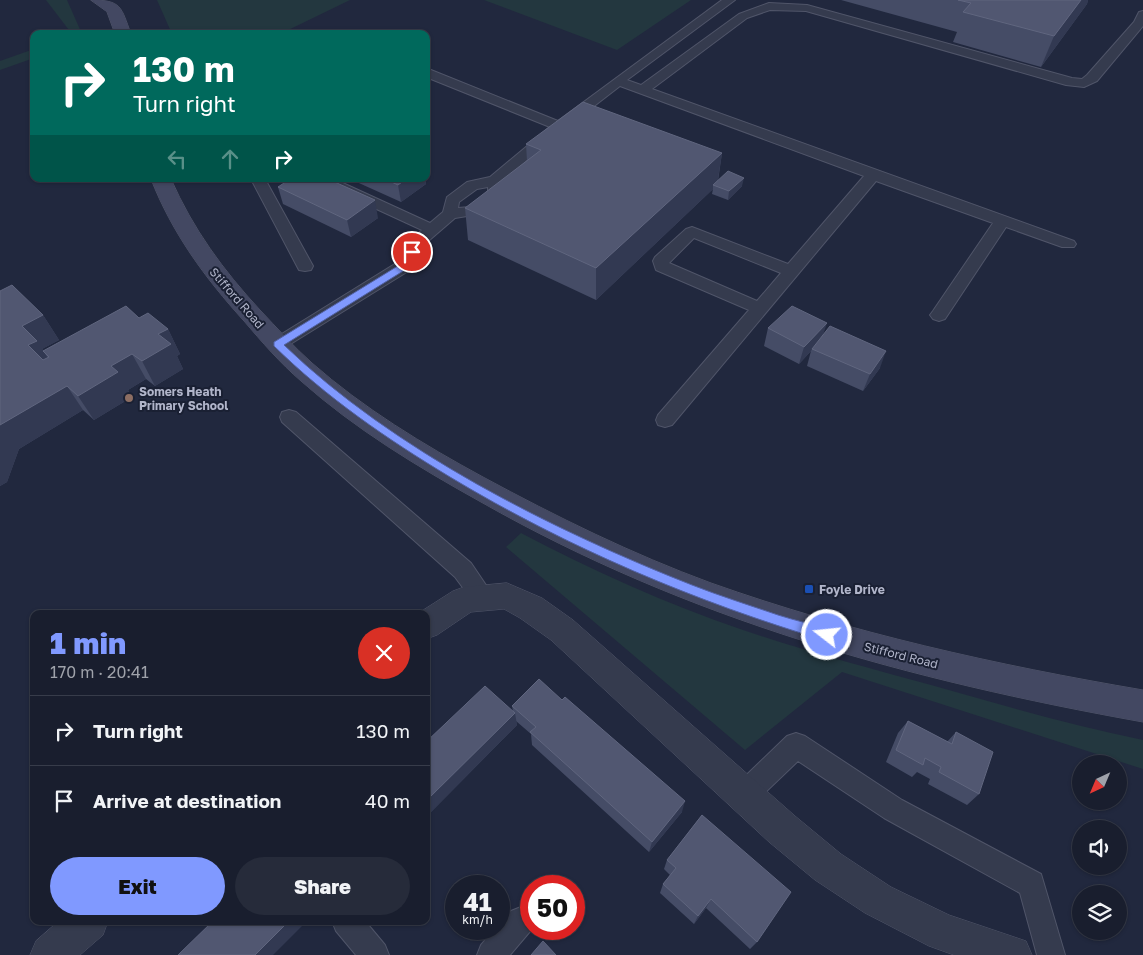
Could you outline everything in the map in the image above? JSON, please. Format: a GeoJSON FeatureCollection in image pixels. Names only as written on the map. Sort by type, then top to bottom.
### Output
{"type":"FeatureCollection","features":[{"type":"Feature","properties":{"kind":"main road"},"geometry":{"type":"LineString","coordinates":[[99,0],[118,5],[122,30]]}},
{"type":"Feature","properties":{"kind":"main road","name":"Stifford Road"},"geometry":{"type":"LineString","coordinates":[[162,182],[183,226],[204,258],[278,344],[309,374],[348,405],[422,455],[494,498],[596,549],[689,589],[778,621],[860,645],[992,678],[1143,706]]}},
{"type":"Feature","properties":{"kind":"street"},"geometry":{"type":"LineString","coordinates":[[430,621],[464,600],[483,597],[507,596],[531,608],[562,630],[828,868],[878,900],[942,932],[1012,955]]}},
{"type":"Feature","properties":{"kind":"street"},"geometry":{"type":"LineString","coordinates":[[50,955],[84,925]]}},
{"type":"Feature","properties":{"kind":"lane"},"geometry":{"type":"LineString","coordinates":[[450,214],[452,200],[472,185],[495,181],[560,126],[618,81],[729,0]]}},
{"type":"Feature","properties":{"kind":"lane"},"geometry":{"type":"LineString","coordinates":[[1140,1],[1143,6]]}},
{"type":"Feature","properties":{"kind":"lane"},"geometry":{"type":"LineString","coordinates":[[643,90],[743,16],[769,6],[807,8],[1071,82],[1084,83],[1092,78],[1139,23],[1143,14]]}},
{"type":"Feature","properties":{"kind":"lane"},"geometry":{"type":"LineString","coordinates":[[430,74],[560,126]]}},
{"type":"Feature","properties":{"kind":"lane"},"geometry":{"type":"LineString","coordinates":[[618,81],[723,121],[1068,244]]}},
{"type":"Feature","properties":{"kind":"lane"},"geometry":{"type":"LineString","coordinates":[[665,420],[874,174]]}},
{"type":"Feature","properties":{"kind":"lane"},"geometry":{"type":"LineString","coordinates":[[278,344],[404,266],[420,240],[431,228],[450,214],[474,211],[495,196],[495,181]]}},
{"type":"Feature","properties":{"kind":"lane"},"geometry":{"type":"LineString","coordinates":[[260,182],[305,266]]}},
{"type":"Feature","properties":{"kind":"lane"},"geometry":{"type":"LineString","coordinates":[[330,182],[431,228]]}},
{"type":"Feature","properties":{"kind":"lane"},"geometry":{"type":"LineString","coordinates":[[939,315],[1002,220]]}},
{"type":"Feature","properties":{"kind":"lane"},"geometry":{"type":"LineString","coordinates":[[759,308],[662,266],[661,261],[692,232],[790,271]]}},
{"type":"Feature","properties":{"kind":"lane"},"geometry":{"type":"LineString","coordinates":[[289,418],[463,570],[483,597]]}},
{"type":"Feature","properties":{"kind":"lane"},"geometry":{"type":"LineString","coordinates":[[744,794],[796,745],[893,809],[1031,884],[1050,955]]}},
{"type":"Feature","properties":{"kind":"lane"},"geometry":{"type":"LineString","coordinates":[[491,955],[520,922]]}},
{"type":"Feature","properties":{"kind":"lane"},"geometry":{"type":"LineString","coordinates":[[349,925],[375,955]]}},
{"type":"Feature","properties":{"kind":"shaded area"},"geometry":{"type":"Polygon","coordinates":[[[46,0],[67,0],[80,30],[69,30],[46,0]]]}},
{"type":"Feature","properties":{"kind":"shaded area"},"geometry":{"type":"Polygon","coordinates":[[[157,0],[350,0],[288,30],[170,30],[157,0]]]}},
{"type":"Feature","properties":{"kind":"shaded area"},"geometry":{"type":"Polygon","coordinates":[[[484,0],[691,0],[617,50],[484,0]]]}},
{"type":"Feature","properties":{"kind":"shaded area"},"geometry":{"type":"Polygon","coordinates":[[[30,50],[30,59],[0,70],[0,61],[30,50]]]}},
{"type":"Feature","properties":{"kind":"shaded area"},"geometry":{"type":"Polygon","coordinates":[[[521,533],[575,561],[630,586],[743,630],[837,659],[1010,707],[1143,740],[1143,769],[1128,764],[1128,755],[1100,755],[842,672],[745,750],[506,547],[521,533]]]}},
{"type":"Feature","properties":{"kind":"building"},"geometry":{"type":"Polygon","coordinates":[[[958,0],[1081,0],[1054,36],[963,12],[971,3],[958,0]]]}},
{"type":"Feature","properties":{"kind":"building"},"geometry":{"type":"Polygon","coordinates":[[[583,102],[722,153],[596,268],[465,208],[541,150],[526,144],[583,102]]]}},
{"type":"Feature","properties":{"kind":"building"},"geometry":{"type":"Polygon","coordinates":[[[728,171],[744,178],[729,191],[713,185],[728,171]]]}},
{"type":"Feature","properties":{"kind":"building"},"geometry":{"type":"Polygon","coordinates":[[[286,182],[335,182],[375,200],[347,220],[278,187],[286,182]]]}},
{"type":"Feature","properties":{"kind":"building"},"geometry":{"type":"Polygon","coordinates":[[[392,182],[402,182],[398,185],[392,182]]]}},
{"type":"Feature","properties":{"kind":"building"},"geometry":{"type":"Polygon","coordinates":[[[12,285],[43,315],[22,326],[37,341],[28,345],[43,360],[49,357],[43,351],[126,306],[139,318],[148,313],[168,329],[158,334],[171,344],[142,361],[132,354],[111,366],[118,372],[78,396],[67,386],[0,425],[0,291],[12,285]]]}},
{"type":"Feature","properties":{"kind":"building"},"geometry":{"type":"Polygon","coordinates":[[[792,306],[827,323],[804,347],[768,328],[792,306]]]}},
{"type":"Feature","properties":{"kind":"building"},"geometry":{"type":"Polygon","coordinates":[[[830,326],[886,351],[870,374],[812,349],[830,326]]]}},
{"type":"Feature","properties":{"kind":"building"},"geometry":{"type":"Polygon","coordinates":[[[539,679],[562,700],[565,697],[685,801],[652,842],[530,732],[536,727],[512,706],[539,679]]]}},
{"type":"Feature","properties":{"kind":"building"},"geometry":{"type":"Polygon","coordinates":[[[485,686],[515,713],[430,797],[430,738],[485,686]]]}},
{"type":"Feature","properties":{"kind":"building"},"geometry":{"type":"Polygon","coordinates":[[[908,721],[952,744],[956,732],[993,752],[979,794],[939,772],[941,767],[925,758],[923,765],[896,750],[908,721]]]}},
{"type":"Feature","properties":{"kind":"building"},"geometry":{"type":"Polygon","coordinates":[[[702,815],[791,892],[757,942],[711,899],[698,916],[663,884],[676,868],[667,860],[702,815]]]}},
{"type":"Feature","properties":{"kind":"building"},"geometry":{"type":"Polygon","coordinates":[[[209,925],[285,925],[255,955],[178,955],[209,925]]]}},
{"type":"Feature","properties":{"kind":"building"},"geometry":{"type":"Polygon","coordinates":[[[543,941],[556,955],[531,955],[543,941]]]}},
{"type":"Feature","properties":{"kind":"place","name":"Somers Heath Primary School"},"geometry":{"type":"Point","coordinates":[129,398]}},
{"type":"Feature","properties":{"kind":"place","name":"Foyle Drive"},"geometry":{"type":"Point","coordinates":[809,589]}},
{"type":"Feature","properties":{"kind":"route"},"geometry":{"type":"LineString","coordinates":[[412,252],[404,266],[278,344],[309,374],[348,405],[422,455],[502,503],[596,549],[689,589],[778,621],[827,635]]}}]}
